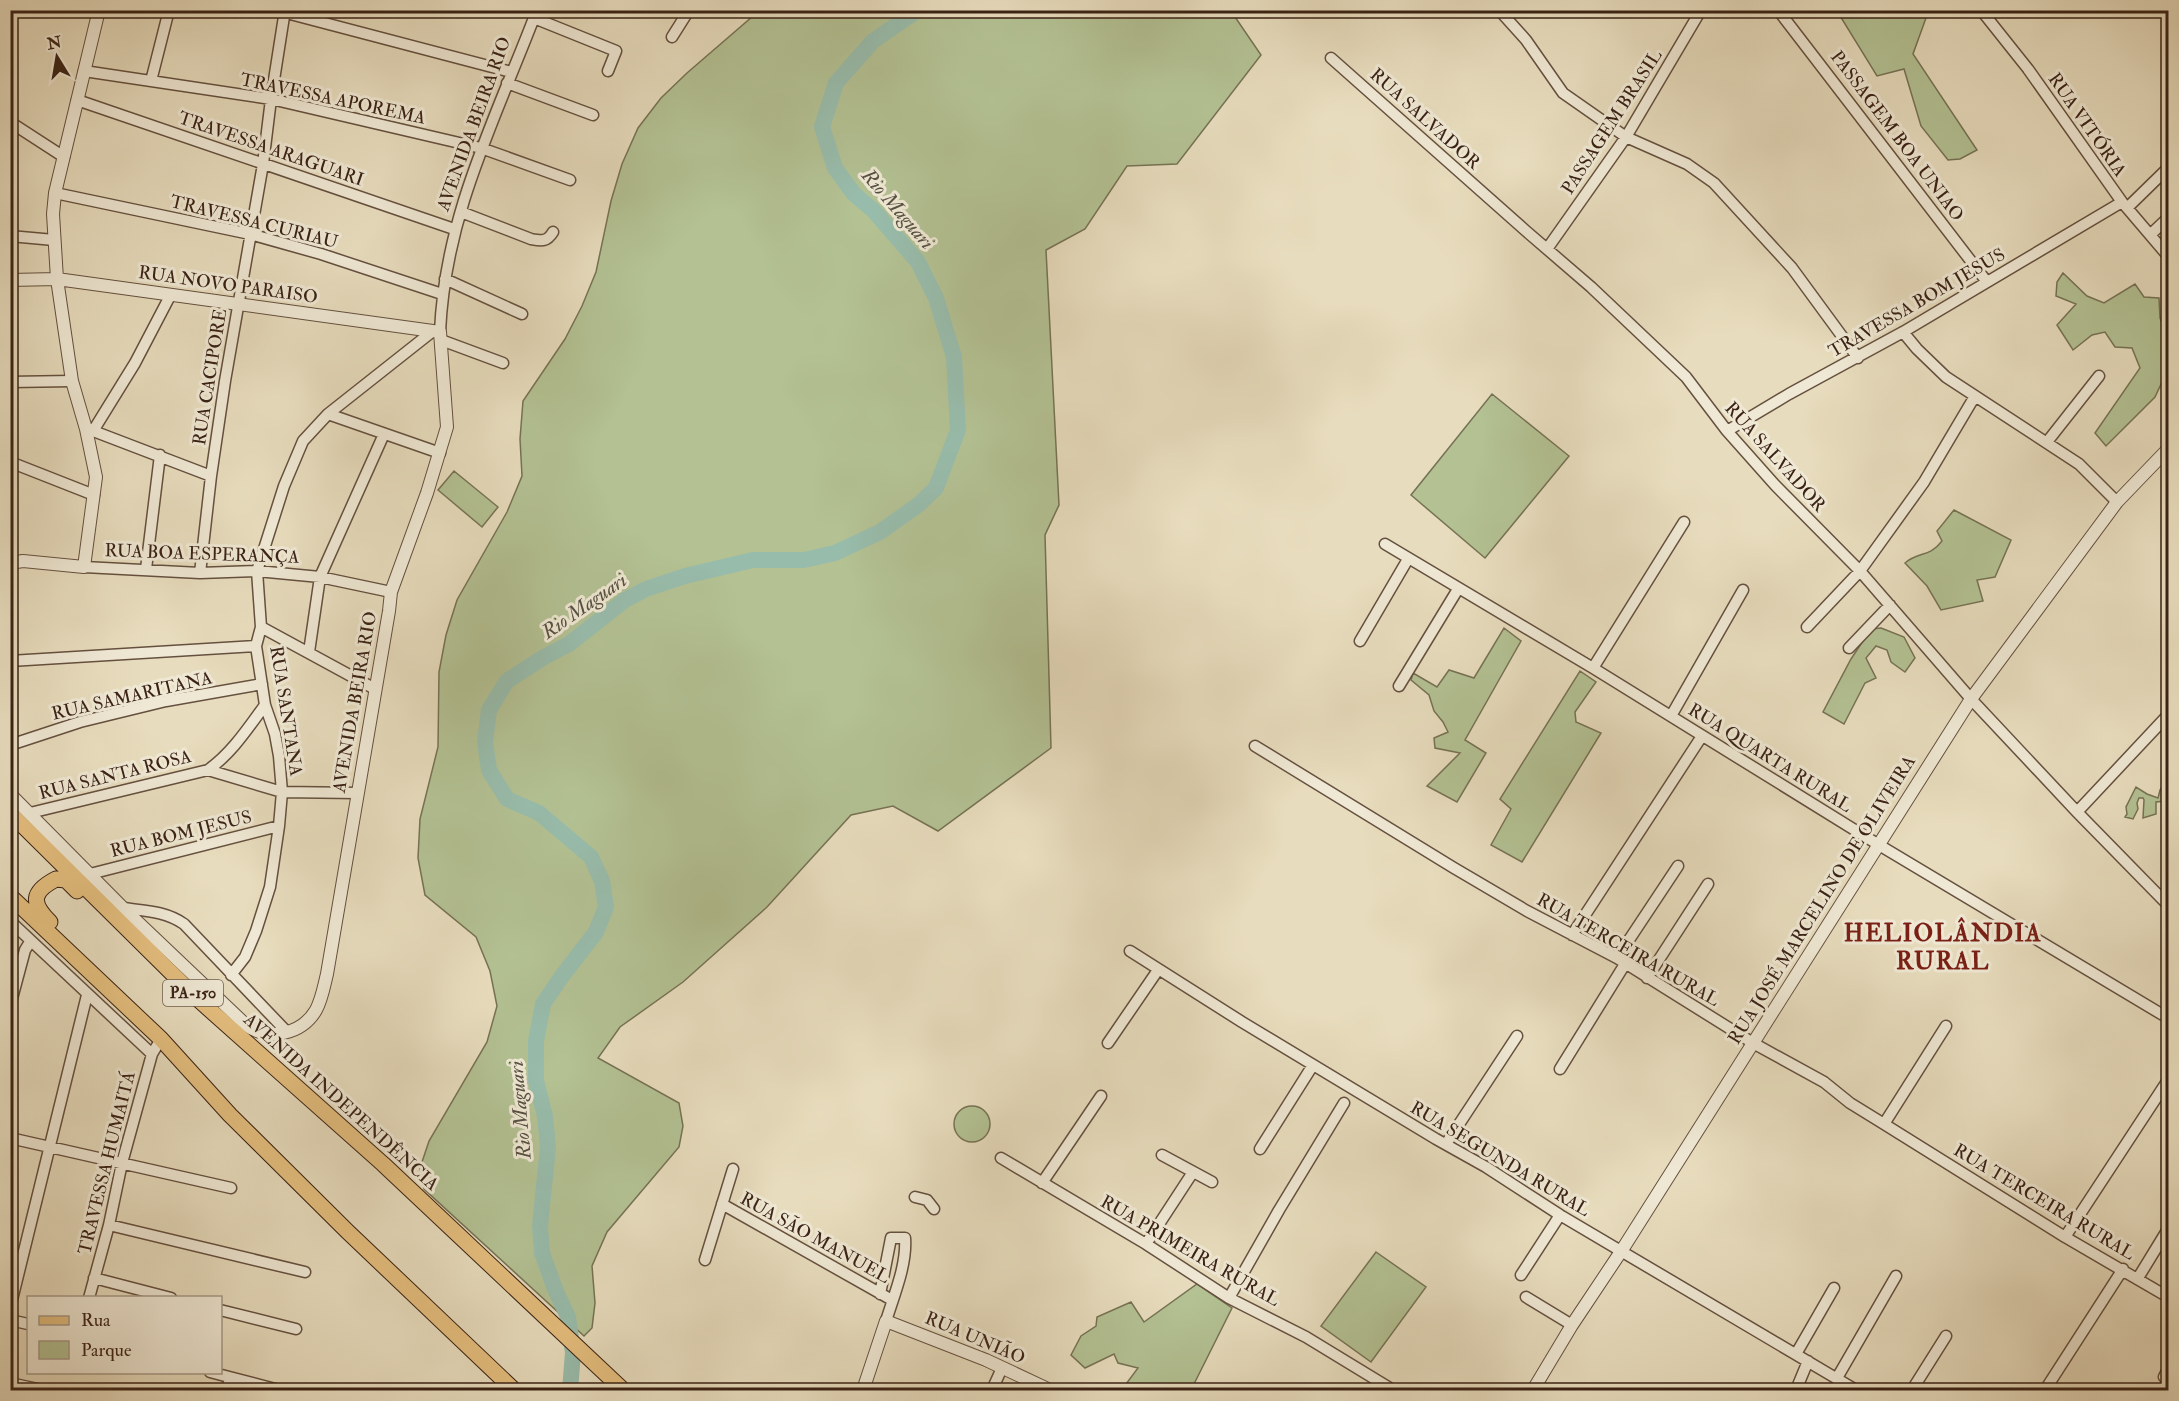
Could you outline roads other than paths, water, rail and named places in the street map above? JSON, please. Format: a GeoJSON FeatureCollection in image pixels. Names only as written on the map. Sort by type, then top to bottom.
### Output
{"type":"FeatureCollection","features":[{"type":"Feature","properties":{"kind":"main road","name":"AVENIDA INDEPENDÊNCIA"},"geometry":{"type":"LineString","coordinates":[[10,813],[168,969],[204,996],[623,1390]]}},
{"type":"Feature","properties":{"kind":"main road"},"geometry":{"type":"LineString","coordinates":[[131,1011],[121,991],[38,910],[36,899],[40,890],[56,879],[66,880],[151,961],[168,969]]}},
{"type":"Feature","properties":{"kind":"main road","name":"PA-150"},"geometry":{"type":"LineString","coordinates":[[10,896],[161,1039],[230,1115],[348,1232],[514,1390]]}},
{"type":"Feature","properties":{"kind":"street"},"geometry":{"type":"LineString","coordinates":[[84,567],[94,495],[94,465],[90,430],[72,381],[57,279],[52,214],[99,10]]}},
{"type":"Feature","properties":{"kind":"street"},"geometry":{"type":"LineString","coordinates":[[151,81],[169,10]]}},
{"type":"Feature","properties":{"kind":"street"},"geometry":{"type":"LineString","coordinates":[[672,37],[688,10]]}},
{"type":"Feature","properties":{"kind":"street","name":"PASSAGEM BRASIL"},"geometry":{"type":"LineString","coordinates":[[1547,249],[1626,137],[1701,10]]}},
{"type":"Feature","properties":{"kind":"street","name":"PASSAGEM BOA UNIAO"},"geometry":{"type":"LineString","coordinates":[[1778,10],[1987,282]]}},
{"type":"Feature","properties":{"kind":"street","name":"RUA VITÓRIA"},"geometry":{"type":"LineString","coordinates":[[1981,10],[2061,115],[2125,205],[2169,256]]}},
{"type":"Feature","properties":{"kind":"street"},"geometry":{"type":"LineString","coordinates":[[282,11],[509,77],[593,115]]}},
{"type":"Feature","properties":{"kind":"street","name":"RUA CACIPORE"},"geometry":{"type":"LineString","coordinates":[[200,573],[211,476],[263,164],[282,11]]}},
{"type":"Feature","properties":{"kind":"street"},"geometry":{"type":"LineString","coordinates":[[1499,11],[1526,40],[1563,93],[1626,137],[1687,164],[1713,183],[1792,268],[1858,358]]}},
{"type":"Feature","properties":{"kind":"street"},"geometry":{"type":"LineString","coordinates":[[535,14],[616,51],[608,71]]}},
{"type":"Feature","properties":{"kind":"street","name":"AVENIDA BEIRA RIO"},"geometry":{"type":"LineString","coordinates":[[287,1032],[300,1027],[310,1018],[321,998],[327,974],[391,592],[447,427],[438,334],[442,294],[454,229],[481,148],[535,14]]}},
{"type":"Feature","properties":{"kind":"street","name":"RUA SALVADOR"},"geometry":{"type":"LineString","coordinates":[[1331,58],[1591,286],[1686,377],[1726,431],[1860,571],[1971,699],[2077,812],[2169,905]]}},
{"type":"Feature","properties":{"kind":"street","name":"TRAVESSA APOREMA"},"geometry":{"type":"LineString","coordinates":[[84,71],[271,99],[481,148],[570,180]]}},
{"type":"Feature","properties":{"kind":"street","name":"TRAVESSA ARAGUARI"},"geometry":{"type":"LineString","coordinates":[[77,100],[454,229]]}},
{"type":"Feature","properties":{"kind":"street"},"geometry":{"type":"LineString","coordinates":[[10,122],[64,158]]}},
{"type":"Feature","properties":{"kind":"street","name":"TRAVESSA BOM JESUS"},"geometry":{"type":"LineString","coordinates":[[1726,431],[2125,205],[2169,168]]}},
{"type":"Feature","properties":{"kind":"street","name":"TRAVESSA CURIAU"},"geometry":{"type":"LineString","coordinates":[[55,193],[250,234],[321,254],[442,294]]}},
{"type":"Feature","properties":{"kind":"street"},"geometry":{"type":"LineString","coordinates":[[461,212],[531,239],[543,241],[549,239],[553,232]]}},
{"type":"Feature","properties":{"kind":"street"},"geometry":{"type":"LineString","coordinates":[[2151,234],[2169,218]]}},
{"type":"Feature","properties":{"kind":"street"},"geometry":{"type":"LineString","coordinates":[[10,236],[54,240]]}},
{"type":"Feature","properties":{"kind":"street","name":"RUA NOVO PARAISO"},"geometry":{"type":"LineString","coordinates":[[10,280],[57,279],[438,334]]}},
{"type":"Feature","properties":{"kind":"street"},"geometry":{"type":"LineString","coordinates":[[445,279],[522,314]]}},
{"type":"Feature","properties":{"kind":"street"},"geometry":{"type":"LineString","coordinates":[[90,430],[135,363],[170,296]]}},
{"type":"Feature","properties":{"kind":"street"},"geometry":{"type":"LineString","coordinates":[[1903,332],[1946,377],[2079,464],[2117,502]]}},
{"type":"Feature","properties":{"kind":"street"},"geometry":{"type":"LineString","coordinates":[[438,334],[503,363]]}},
{"type":"Feature","properties":{"kind":"street","name":"RUA SANTANA"},"geometry":{"type":"LineString","coordinates":[[231,975],[245,957],[270,887],[279,826],[282,792],[275,734],[265,705],[256,646],[261,627],[257,571],[284,486],[303,441],[328,414],[438,334]]}},
{"type":"Feature","properties":{"kind":"street"},"geometry":{"type":"LineString","coordinates":[[2047,442],[2099,376]]}},
{"type":"Feature","properties":{"kind":"street"},"geometry":{"type":"LineString","coordinates":[[10,382],[72,381]]}},
{"type":"Feature","properties":{"kind":"street"},"geometry":{"type":"LineString","coordinates":[[1807,627],[1860,571],[1924,482],[1976,396]]}},
{"type":"Feature","properties":{"kind":"street"},"geometry":{"type":"LineString","coordinates":[[328,414],[440,453]]}},
{"type":"Feature","properties":{"kind":"street"},"geometry":{"type":"LineString","coordinates":[[90,430],[211,476]]}},
{"type":"Feature","properties":{"kind":"street"},"geometry":{"type":"LineString","coordinates":[[309,652],[320,577],[384,434]]}},
{"type":"Feature","properties":{"kind":"street","name":"RUA JOSÉ MARCELINO DE OLIVEIRA"},"geometry":{"type":"LineString","coordinates":[[1533,1390],[1971,699],[2117,502],[2169,449]]}},
{"type":"Feature","properties":{"kind":"street"},"geometry":{"type":"LineString","coordinates":[[146,569],[160,456]]}},
{"type":"Feature","properties":{"kind":"street"},"geometry":{"type":"LineString","coordinates":[[10,462],[94,495]]}},
{"type":"Feature","properties":{"kind":"street"},"geometry":{"type":"LineString","coordinates":[[1593,668],[1684,522]]}},
{"type":"Feature","properties":{"kind":"street","name":"RUA QUARTA RURAL"},"geometry":{"type":"LineString","coordinates":[[1384,544],[1557,650],[1593,668],[1879,845],[2169,1018]]}},
{"type":"Feature","properties":{"kind":"street"},"geometry":{"type":"LineString","coordinates":[[1360,641],[1408,558]]}},
{"type":"Feature","properties":{"kind":"street","name":"RUA BOA ESPERANÇA"},"geometry":{"type":"LineString","coordinates":[[10,562],[200,573],[257,571],[320,577],[391,592]]}},
{"type":"Feature","properties":{"kind":"street"},"geometry":{"type":"LineString","coordinates":[[1399,686],[1458,589]]}},
{"type":"Feature","properties":{"kind":"street"},"geometry":{"type":"LineString","coordinates":[[1671,716],[1743,590]]}},
{"type":"Feature","properties":{"kind":"street"},"geometry":{"type":"LineString","coordinates":[[1849,648],[1890,605]]}},
{"type":"Feature","properties":{"kind":"street"},"geometry":{"type":"LineString","coordinates":[[261,627],[375,689]]}},
{"type":"Feature","properties":{"kind":"street"},"geometry":{"type":"LineString","coordinates":[[10,661],[256,646]]}},
{"type":"Feature","properties":{"kind":"street","name":"RUA SAMARITANA"},"geometry":{"type":"LineString","coordinates":[[10,745],[90,719],[166,701],[262,684]]}},
{"type":"Feature","properties":{"kind":"street","name":"RUA SANTA ROSA"},"geometry":{"type":"LineString","coordinates":[[30,813],[208,770],[222,760],[265,705]]}},
{"type":"Feature","properties":{"kind":"street"},"geometry":{"type":"LineString","coordinates":[[2077,812],[2169,715]]}},
{"type":"Feature","properties":{"kind":"street"},"geometry":{"type":"LineString","coordinates":[[1572,935],[1702,736]]}},
{"type":"Feature","properties":{"kind":"street","name":"RUA TERCEIRA RURAL"},"geometry":{"type":"LineString","coordinates":[[1255,746],[1272,757],[1297,768],[1331,798],[1621,961],[1753,1043],[1824,1083],[1850,1103],[2065,1237],[2169,1297]]}},
{"type":"Feature","properties":{"kind":"street","name":"RUA SANTA ROSA"},"geometry":{"type":"LineString","coordinates":[[208,770],[282,792],[357,793]]}},
{"type":"Feature","properties":{"kind":"street"},"geometry":{"type":"LineString","coordinates":[[10,794],[123,908],[204,996],[256,1032],[265,1035],[287,1032]]}},
{"type":"Feature","properties":{"kind":"street","name":"RUA BOM JESUS"},"geometry":{"type":"LineString","coordinates":[[90,874],[279,826]]}},
{"type":"Feature","properties":{"kind":"street"},"geometry":{"type":"LineString","coordinates":[[1560,1069],[1678,866]]}},
{"type":"Feature","properties":{"kind":"street"},"geometry":{"type":"LineString","coordinates":[[1647,978],[1708,884]]}},
{"type":"Feature","properties":{"kind":"street"},"geometry":{"type":"LineString","coordinates":[[123,908],[162,913],[184,924],[287,1032]]}},
{"type":"Feature","properties":{"kind":"street"},"geometry":{"type":"LineString","coordinates":[[10,921],[87,996],[152,1054]]}},
{"type":"Feature","properties":{"kind":"street"},"geometry":{"type":"LineString","coordinates":[[10,1006],[25,950],[30,942]]}},
{"type":"Feature","properties":{"kind":"street","name":"RUA SEGUNDA RURAL"},"geometry":{"type":"LineString","coordinates":[[1130,951],[1158,966],[1400,1121],[1486,1167],[1560,1215],[1856,1390]]}},
{"type":"Feature","properties":{"kind":"street"},"geometry":{"type":"LineString","coordinates":[[1108,1043],[1158,966]]}},
{"type":"Feature","properties":{"kind":"street"},"geometry":{"type":"LineString","coordinates":[[10,1308],[87,996]]}},
{"type":"Feature","properties":{"kind":"street"},"geometry":{"type":"LineString","coordinates":[[1884,1124],[1946,1026]]}},
{"type":"Feature","properties":{"kind":"street"},"geometry":{"type":"LineString","coordinates":[[1446,1144],[1517,1036]]}},
{"type":"Feature","properties":{"kind":"street","name":"TRAVESSA HUMAITÁ"},"geometry":{"type":"LineString","coordinates":[[90,1296],[152,1054],[161,1039]]}},
{"type":"Feature","properties":{"kind":"street"},"geometry":{"type":"LineString","coordinates":[[1260,1149],[1313,1065]]}},
{"type":"Feature","properties":{"kind":"street"},"geometry":{"type":"LineString","coordinates":[[2065,1237],[2169,1080]]}},
{"type":"Feature","properties":{"kind":"street"},"geometry":{"type":"LineString","coordinates":[[1042,1183],[1101,1096]]}},
{"type":"Feature","properties":{"kind":"street"},"geometry":{"type":"LineString","coordinates":[[1229,1298],[1344,1103]]}},
{"type":"Feature","properties":{"kind":"street"},"geometry":{"type":"LineString","coordinates":[[10,1138],[231,1188]]}},
{"type":"Feature","properties":{"kind":"street"},"geometry":{"type":"LineString","coordinates":[[1162,1155],[1212,1182]]}},
{"type":"Feature","properties":{"kind":"street","name":"RUA PRIMEIRA RURAL"},"geometry":{"type":"LineString","coordinates":[[1001,1158],[1146,1244],[1229,1298],[1306,1336],[1393,1390]]}},
{"type":"Feature","properties":{"kind":"street"},"geometry":{"type":"LineString","coordinates":[[705,1260],[733,1169]]}},
{"type":"Feature","properties":{"kind":"street"},"geometry":{"type":"LineString","coordinates":[[1146,1244],[1193,1172]]}},
{"type":"Feature","properties":{"kind":"street"},"geometry":{"type":"LineString","coordinates":[[915,1197],[927,1200],[934,1209]]}},
{"type":"Feature","properties":{"kind":"street","name":"RUA SÃO MANUEL"},"geometry":{"type":"LineString","coordinates":[[722,1204],[892,1300]]}},
{"type":"Feature","properties":{"kind":"street"},"geometry":{"type":"LineString","coordinates":[[1521,1275],[1560,1215]]}},
{"type":"Feature","properties":{"kind":"street"},"geometry":{"type":"LineString","coordinates":[[109,1225],[305,1272]]}},
{"type":"Feature","properties":{"kind":"street"},"geometry":{"type":"LineString","coordinates":[[2138,1278],[2169,1228]]}},
{"type":"Feature","properties":{"kind":"street"},"geometry":{"type":"LineString","coordinates":[[863,1390],[892,1300],[903,1258],[905,1238],[891,1238],[880,1294]]}},
{"type":"Feature","properties":{"kind":"street"},"geometry":{"type":"LineString","coordinates":[[2045,1390],[2123,1269]]}},
{"type":"Feature","properties":{"kind":"street"},"geometry":{"type":"LineString","coordinates":[[1838,1378],[1896,1276]]}},
{"type":"Feature","properties":{"kind":"street"},"geometry":{"type":"LineString","coordinates":[[94,1278],[163,1296]]}},
{"type":"Feature","properties":{"kind":"street"},"geometry":{"type":"LineString","coordinates":[[1796,1354],[1834,1288]]}},
{"type":"Feature","properties":{"kind":"street"},"geometry":{"type":"LineString","coordinates":[[1526,1297],[1577,1323]]}},
{"type":"Feature","properties":{"kind":"street"},"geometry":{"type":"LineString","coordinates":[[222,1310],[296,1329]]}},
{"type":"Feature","properties":{"kind":"street"},"geometry":{"type":"LineString","coordinates":[[10,1320],[27,1324]]}},
{"type":"Feature","properties":{"kind":"street","name":"RUA UNIÃO"},"geometry":{"type":"LineString","coordinates":[[886,1321],[1050,1390]]}},
{"type":"Feature","properties":{"kind":"street"},"geometry":{"type":"LineString","coordinates":[[1912,1390],[1946,1336]]}},
{"type":"Feature","properties":{"kind":"street"},"geometry":{"type":"LineString","coordinates":[[1796,1390],[1808,1361]]}},
{"type":"Feature","properties":{"kind":"street"},"geometry":{"type":"LineString","coordinates":[[992,1390],[1002,1368]]}},
{"type":"Feature","properties":{"kind":"street"},"geometry":{"type":"LineString","coordinates":[[217,1374],[278,1390]]}},
{"type":"Feature","properties":{"kind":"street"},"geometry":{"type":"LineString","coordinates":[[226,1390],[231,1378]]}},
{"type":"Feature","properties":{"kind":"street"},"geometry":{"type":"LineString","coordinates":[[10,1383],[42,1390]]}},
{"type":"Feature","properties":{"kind":"waterway","name":"Rio Maguari"},"geometry":{"type":"LineString","coordinates":[[570,1390],[573,1353],[568,1317],[542,1253],[540,1226],[548,1147],[545,1116],[536,1081],[536,1041],[543,1004],[596,932],[606,907],[602,881],[591,857],[539,813],[507,799],[489,770],[485,742],[489,710],[507,681],[569,644],[625,600],[646,589],[685,576],[753,560],[804,560],[835,553],[880,532],[918,505],[936,488],[958,430],[954,357],[936,298],[918,262],[874,211],[854,194],[835,168],[822,127],[836,83],[873,41],[918,10]]}},
{"type":"Feature","properties":{"kind":"district","name":"HELIOLÂNDIA RURAL"},"geometry":{"type":"Point","coordinates":[1943,947]}}]}
